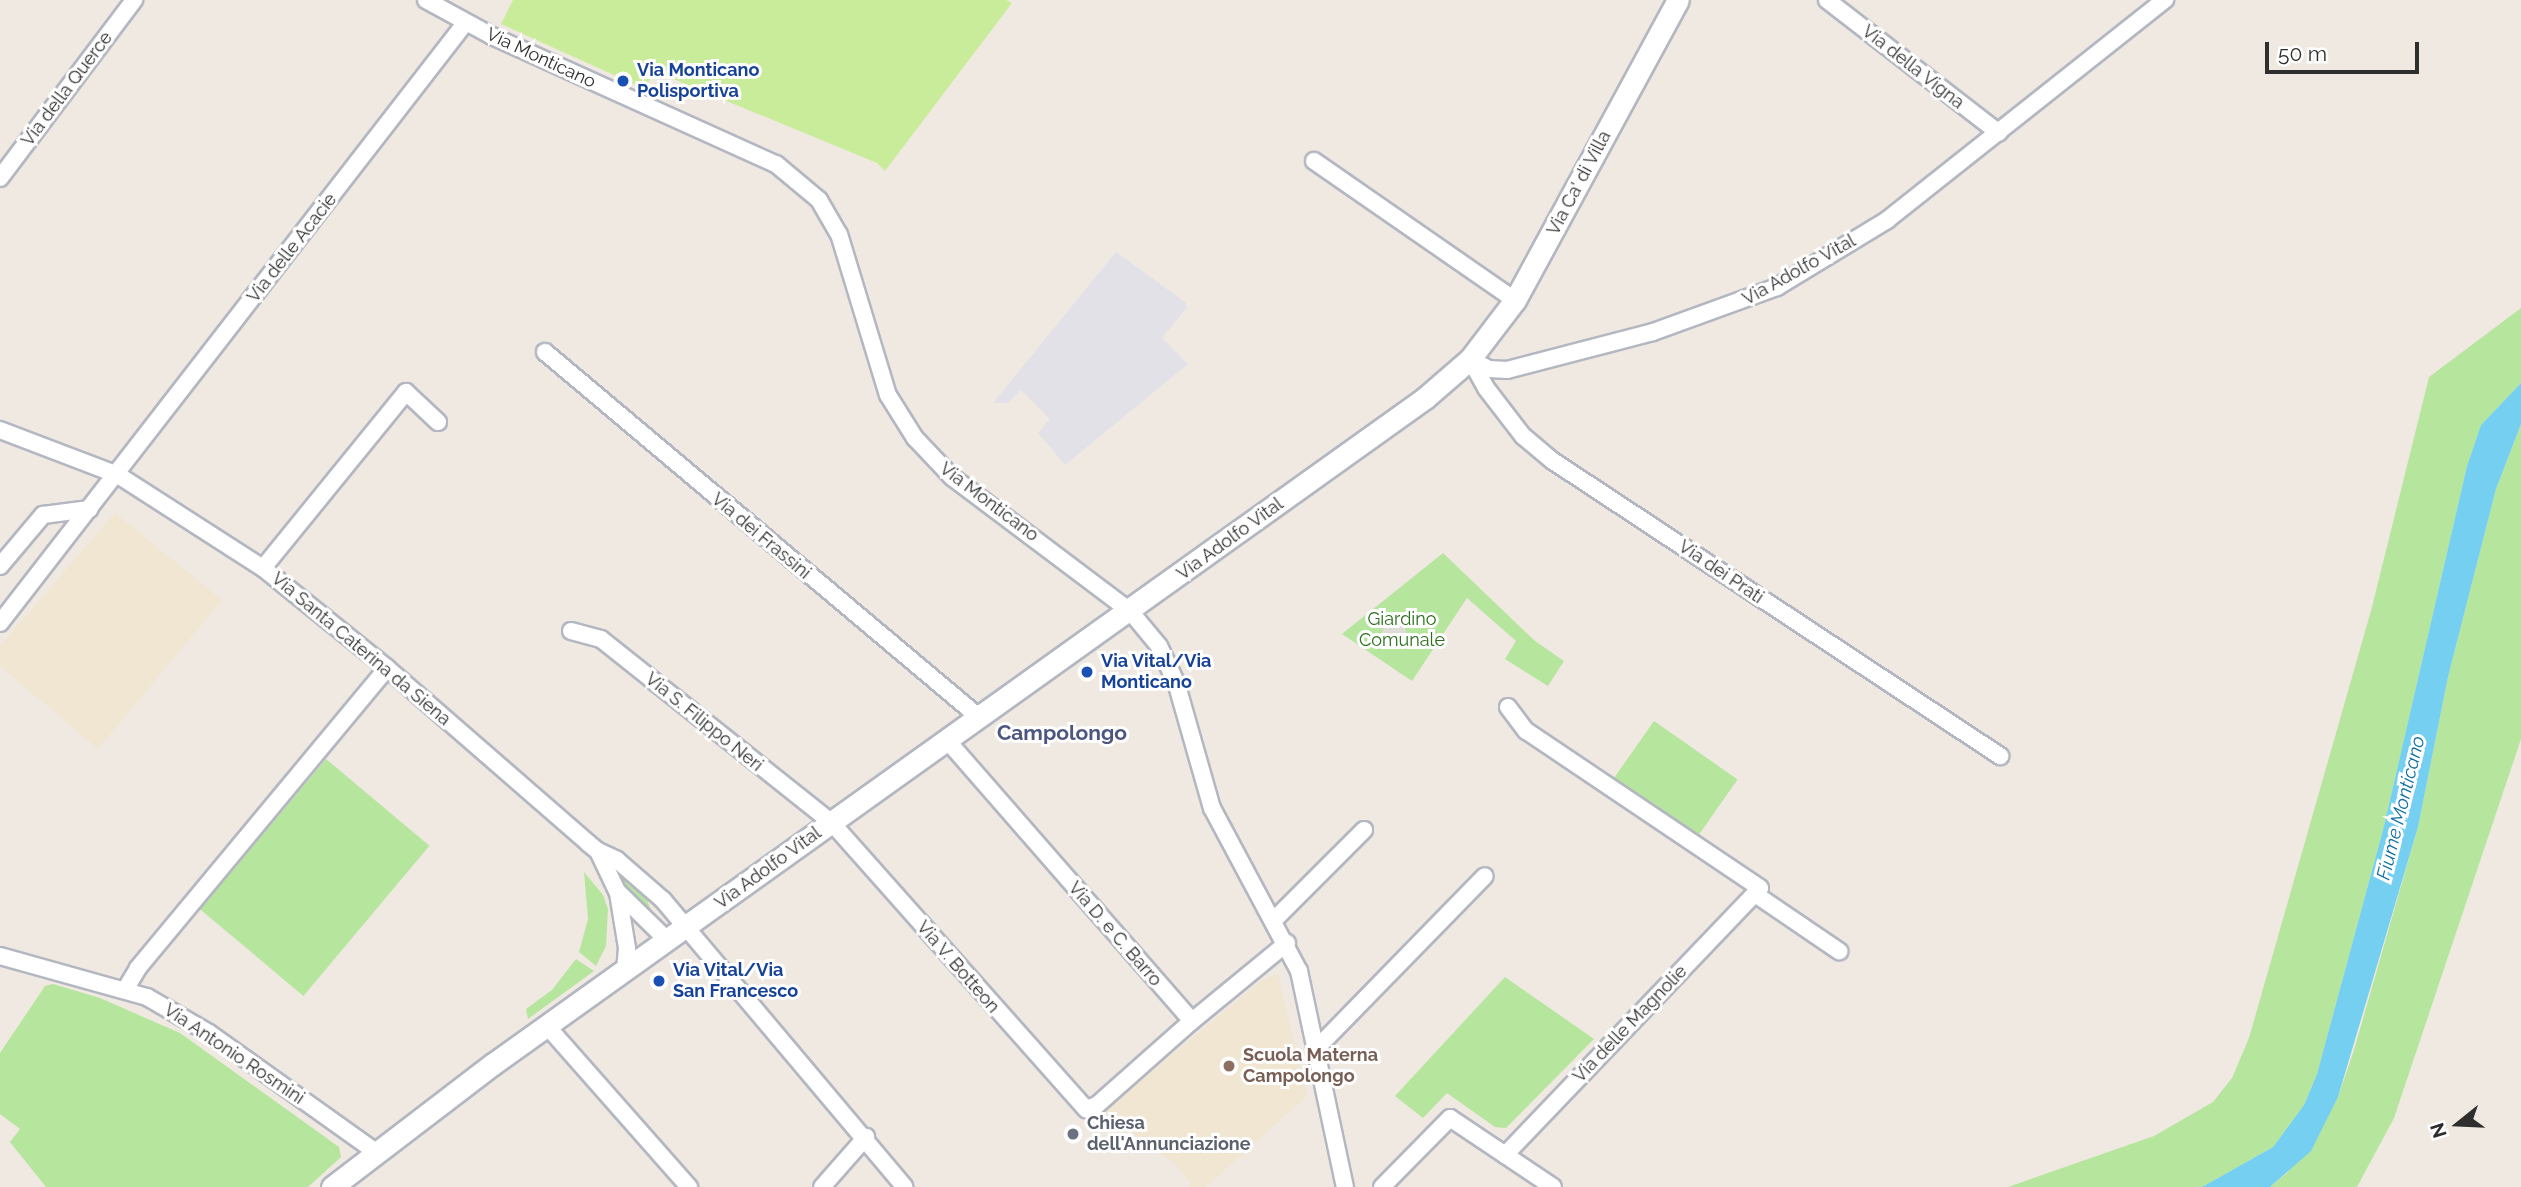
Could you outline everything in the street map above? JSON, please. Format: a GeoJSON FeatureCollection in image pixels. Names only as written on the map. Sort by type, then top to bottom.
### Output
{"type":"FeatureCollection","features":[{"type":"Feature","properties":{"kind":"street","name":"Via della Querce"},"geometry":{"type":"LineString","coordinates":[[0,178],[134,0]]}},
{"type":"Feature","properties":{"kind":"street","name":"Via Monticano"},"geometry":{"type":"LineString","coordinates":[[426,0],[466,22],[757,155],[801,181],[839,234],[879,374],[915,438],[952,477],[1144,623],[1166,660],[1212,808],[1287,943],[1308,1002],[1345,1187]]}},
{"type":"Feature","properties":{"kind":"street","name":"Via Ca' di Villa"},"geometry":{"type":"LineString","coordinates":[[1471,359],[1515,300],[1678,0]]}},
{"type":"Feature","properties":{"kind":"street","name":"Via della Vigna"},"geometry":{"type":"LineString","coordinates":[[1827,0],[1999,134]]}},
{"type":"Feature","properties":{"kind":"street","name":"Via Adolfo Vital"},"geometry":{"type":"LineString","coordinates":[[332,1187],[547,1026],[1425,398],[1471,359],[1489,369],[1507,370],[1734,306],[1788,280],[1887,220],[2165,0]]}},
{"type":"Feature","properties":{"kind":"street","name":"Via delle Acacie"},"geometry":{"type":"LineString","coordinates":[[0,623],[118,475],[466,22]]}},
{"type":"Feature","properties":{"kind":"street"},"geometry":{"type":"LineString","coordinates":[[1314,161],[1515,300]]}},
{"type":"Feature","properties":{"kind":"street","name":"Via dei Frassini"},"geometry":{"type":"LineString","coordinates":[[545,352],[980,718]]}},
{"type":"Feature","properties":{"kind":"street","name":"Via dei Prati"},"geometry":{"type":"LineString","coordinates":[[1471,359],[1522,436],[1553,461],[2000,756]]}},
{"type":"Feature","properties":{"kind":"street"},"geometry":{"type":"LineString","coordinates":[[263,568],[406,392],[438,422]]}},
{"type":"Feature","properties":{"kind":"street","name":"Via Santa Caterina da Siena"},"geometry":{"type":"LineString","coordinates":[[0,430],[118,475],[263,568],[387,668],[598,851],[617,891],[676,934]]}},
{"type":"Feature","properties":{"kind":"street"},"geometry":{"type":"LineString","coordinates":[[0,566],[43,515],[90,509]]}},
{"type":"Feature","properties":{"kind":"street","name":"Via S. Filippo Neri"},"geometry":{"type":"LineString","coordinates":[[571,631],[601,639],[832,822]]}},
{"type":"Feature","properties":{"kind":"street"},"geometry":{"type":"LineString","coordinates":[[125,990],[138,968],[387,668]]}},
{"type":"Feature","properties":{"kind":"street"},"geometry":{"type":"LineString","coordinates":[[1508,707],[1526,731],[1760,888],[1755,894],[1839,951]]}},
{"type":"Feature","properties":{"kind":"street","name":"Via D. e C. Barro"},"geometry":{"type":"LineString","coordinates":[[948,741],[1192,1021]]}},
{"type":"Feature","properties":{"kind":"street","name":"Via V. Botteon"},"geometry":{"type":"LineString","coordinates":[[832,822],[1086,1109],[1097,1105],[1192,1021]]}},
{"type":"Feature","properties":{"kind":"street"},"geometry":{"type":"LineString","coordinates":[[1275,919],[1364,830]]}},
{"type":"Feature","properties":{"kind":"street"},"geometry":{"type":"LineString","coordinates":[[598,851],[617,860],[663,900],[676,934],[866,1137],[905,1187]]}},
{"type":"Feature","properties":{"kind":"street"},"geometry":{"type":"LineString","coordinates":[[1317,1048],[1485,876]]}},
{"type":"Feature","properties":{"kind":"street"},"geometry":{"type":"LineString","coordinates":[[617,891],[625,925],[625,971]]}},
{"type":"Feature","properties":{"kind":"street","name":"Via delle Magnolie"},"geometry":{"type":"LineString","coordinates":[[1505,1155],[1755,894]]}},
{"type":"Feature","properties":{"kind":"street"},"geometry":{"type":"LineString","coordinates":[[1192,1021],[1287,943]]}},
{"type":"Feature","properties":{"kind":"street","name":"Via Antonio Rosmini"},"geometry":{"type":"LineString","coordinates":[[0,956],[125,990],[209,1033],[376,1152]]}},
{"type":"Feature","properties":{"kind":"street"},"geometry":{"type":"LineString","coordinates":[[547,1026],[689,1187]]}},
{"type":"Feature","properties":{"kind":"street"},"geometry":{"type":"LineString","coordinates":[[1382,1187],[1450,1118],[1553,1187]]}},
{"type":"Feature","properties":{"kind":"street"},"geometry":{"type":"LineString","coordinates":[[822,1187],[866,1137]]}},
{"type":"Feature","properties":{"kind":"shaded area"},"geometry":{"type":"Polygon","coordinates":[[[1116,252],[1185,302],[1187,307],[1162,338],[1188,364],[1065,465],[1038,433],[1050,419],[1021,390],[1008,403],[993,403],[1116,252]]]}},
{"type":"Feature","properties":{"kind":"shaded area"},"geometry":{"type":"Polygon","coordinates":[[[115,513],[222,600],[98,749],[0,666],[0,646],[115,513]]]}},
{"type":"Feature","properties":{"kind":"shaded area"},"geometry":{"type":"Polygon","coordinates":[[[1394,621],[1403,624],[1406,633],[1403,642],[1394,645],[1385,642],[1382,633],[1385,624],[1394,621]]]}},
{"type":"Feature","properties":{"kind":"shaded area","name":"Scuola Materna Campolongo"},"geometry":{"type":"Polygon","coordinates":[[[1278,974],[1307,1096],[1206,1187],[1189,1187],[1192,1184],[1174,1163],[1103,1112],[1262,980],[1278,974]]]}},
{"type":"Feature","properties":{"kind":"green space"},"geometry":{"type":"Polygon","coordinates":[[[513,0],[1006,0],[1012,3],[885,171],[877,163],[654,71],[645,89],[501,24],[513,0]]]}},
{"type":"Feature","properties":{"kind":"green space"},"geometry":{"type":"Polygon","coordinates":[[[2521,308],[2521,383],[2481,425],[2467,466],[2384,826],[2317,1074],[2304,1105],[2273,1147],[2202,1187],[2008,1187],[2154,1136],[2213,1102],[2232,1078],[2249,1038],[2372,607],[2429,377],[2521,308]]]}},
{"type":"Feature","properties":{"kind":"green space"},"geometry":{"type":"Polygon","coordinates":[[[2521,424],[2521,739],[2394,1118],[2357,1187],[2270,1187],[2287,1173],[2338,1097],[2354,1050],[2418,827],[2448,677],[2496,489],[2521,424]]]}},
{"type":"Feature","properties":{"kind":"green space","name":"Giardino Comunale"},"geometry":{"type":"Polygon","coordinates":[[[1443,553],[1535,641],[1564,661],[1548,686],[1505,659],[1516,641],[1467,598],[1412,681],[1342,634],[1443,553]]]}},
{"type":"Feature","properties":{"kind":"green space"},"geometry":{"type":"Polygon","coordinates":[[[1654,721],[1738,780],[1697,837],[1614,778],[1654,721]]]}},
{"type":"Feature","properties":{"kind":"green space"},"geometry":{"type":"Polygon","coordinates":[[[326,759],[429,846],[303,996],[200,909],[326,759]]]}},
{"type":"Feature","properties":{"kind":"green space"},"geometry":{"type":"Polygon","coordinates":[[[602,855],[646,897],[652,913],[629,895],[602,855]]]}},
{"type":"Feature","properties":{"kind":"green space"},"geometry":{"type":"Polygon","coordinates":[[[584,872],[603,895],[608,909],[606,946],[596,966],[579,952],[588,919],[584,872]]]}},
{"type":"Feature","properties":{"kind":"green space"},"geometry":{"type":"Polygon","coordinates":[[[576,959],[594,971],[528,1019],[526,1009],[552,990],[576,959]]]}},
{"type":"Feature","properties":{"kind":"green space"},"geometry":{"type":"Polygon","coordinates":[[[1505,977],[1594,1039],[1506,1128],[1495,1127],[1447,1093],[1423,1118],[1395,1096],[1505,977]]]}},
{"type":"Feature","properties":{"kind":"green space"},"geometry":{"type":"Polygon","coordinates":[[[53,984],[100,998],[180,1033],[339,1147],[341,1157],[308,1187],[46,1187],[10,1142],[20,1129],[0,1114],[0,1053],[45,986],[53,984]]]}},
{"type":"Feature","properties":{"kind":"water","name":"Fiume Monticano"},"geometry":{"type":"Polygon","coordinates":[[[2521,383],[2521,424],[2496,489],[2448,677],[2418,827],[2338,1097],[2311,1151],[2270,1187],[2202,1187],[2273,1147],[2304,1105],[2317,1074],[2384,826],[2467,466],[2481,425],[2521,383]]]}},
{"type":"Feature","properties":{"kind":"place","name":"Via Monticano Polisportiva"},"geometry":{"type":"Point","coordinates":[623,81]}},
{"type":"Feature","properties":{"kind":"place","name":"Via Vital/Via Monticano"},"geometry":{"type":"Point","coordinates":[1087,672]}},
{"type":"Feature","properties":{"kind":"place","name":"Via Vital/Via San Francesco"},"geometry":{"type":"Point","coordinates":[659,981]}},
{"type":"Feature","properties":{"kind":"place","name":"Scuola Materna Campolongo"},"geometry":{"type":"Point","coordinates":[1229,1066]}},
{"type":"Feature","properties":{"kind":"place","name":"Chiesa dell'Annunciazione"},"geometry":{"type":"Point","coordinates":[1073,1134]}},
{"type":"Feature","properties":{"kind":"district","name":"Campolongo"},"geometry":{"type":"Point","coordinates":[1062,733]}}]}
